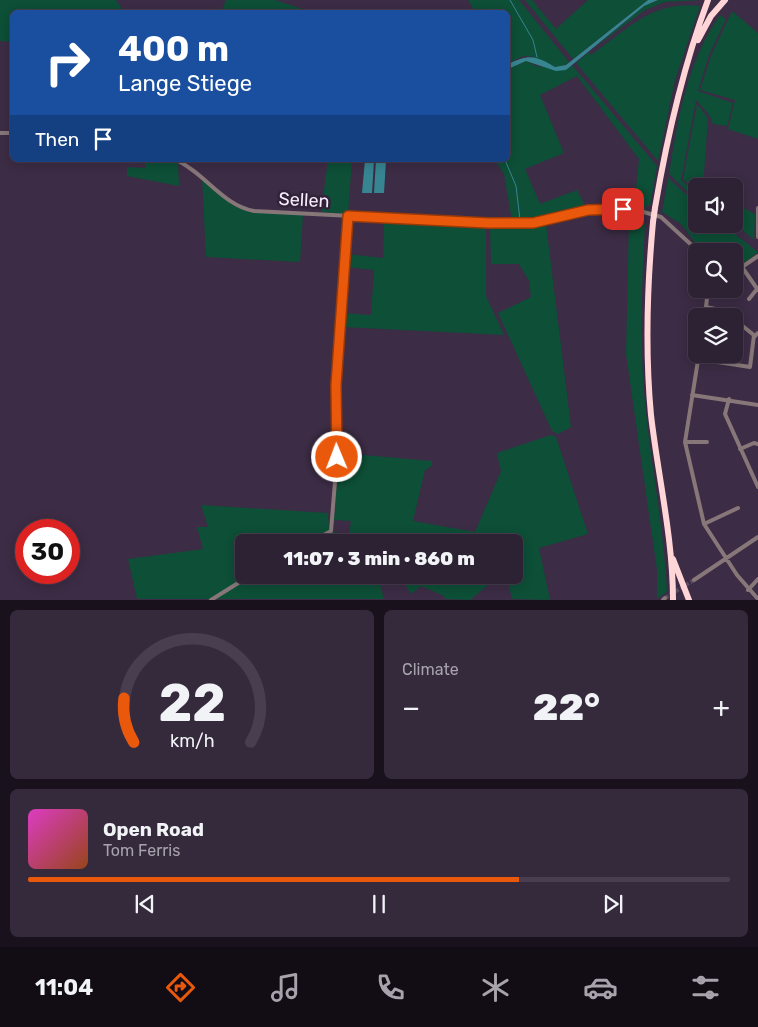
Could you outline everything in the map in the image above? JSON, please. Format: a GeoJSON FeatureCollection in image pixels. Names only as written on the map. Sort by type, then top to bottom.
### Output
{"type":"FeatureCollection","features":[{"type":"Feature","properties":{"kind":"highway"},"geometry":{"type":"LineString","coordinates":[[673,600],[669,545],[653,431],[648,368],[648,293],[653,222],[660,175],[687,62],[708,0]]}},
{"type":"Feature","properties":{"kind":"highway"},"geometry":{"type":"LineString","coordinates":[[687,62],[711,16],[725,0]]}},
{"type":"Feature","properties":{"kind":"highway"},"geometry":{"type":"LineString","coordinates":[[669,545],[689,600]]}},
{"type":"Feature","properties":{"kind":"street","name":"Sellen"},"geometry":{"type":"LineString","coordinates":[[180,162],[190,167],[232,204],[242,209],[348,216],[336,385],[337,457],[331,531],[326,534]]}},
{"type":"Feature","properties":{"kind":"street"},"geometry":{"type":"LineString","coordinates":[[758,208],[758,238]]}},
{"type":"Feature","properties":{"kind":"street"},"geometry":{"type":"LineString","coordinates":[[348,216],[488,223],[533,223],[588,210],[633,209],[661,217],[689,243]]}},
{"type":"Feature","properties":{"kind":"street"},"geometry":{"type":"LineString","coordinates":[[743,266],[758,256]]}},
{"type":"Feature","properties":{"kind":"street"},"geometry":{"type":"LineString","coordinates":[[743,269],[757,290],[749,299]]}},
{"type":"Feature","properties":{"kind":"street"},"geometry":{"type":"LineString","coordinates":[[706,308],[707,298]]}},
{"type":"Feature","properties":{"kind":"street"},"geometry":{"type":"LineString","coordinates":[[731,363],[750,367],[756,334],[743,325]]}},
{"type":"Feature","properties":{"kind":"street"},"geometry":{"type":"LineString","coordinates":[[698,363],[685,442],[704,524],[748,590],[758,600]]}},
{"type":"Feature","properties":{"kind":"street"},"geometry":{"type":"LineString","coordinates":[[692,395],[756,404]]}},
{"type":"Feature","properties":{"kind":"street"},"geometry":{"type":"LineString","coordinates":[[729,399],[725,414],[758,487]]}},
{"type":"Feature","properties":{"kind":"street"},"geometry":{"type":"LineString","coordinates":[[685,442],[707,442]]}},
{"type":"Feature","properties":{"kind":"street"},"geometry":{"type":"LineString","coordinates":[[740,449],[754,443],[758,444]]}},
{"type":"Feature","properties":{"kind":"street"},"geometry":{"type":"LineString","coordinates":[[704,524],[738,508]]}},
{"type":"Feature","properties":{"kind":"street"},"geometry":{"type":"LineString","coordinates":[[694,580],[758,537]]}},
{"type":"Feature","properties":{"kind":"street"},"geometry":{"type":"LineString","coordinates":[[748,590],[758,579]]}},
{"type":"Feature","properties":{"kind":"street"},"geometry":{"type":"LineString","coordinates":[[210,600],[236,584]]}},
{"type":"Feature","properties":{"kind":"shaded area"},"geometry":{"type":"Polygon","coordinates":[[[0,0],[116,0],[123,10],[10,10],[10,42],[0,41],[0,0]]]}},
{"type":"Feature","properties":{"kind":"shaded area"},"geometry":{"type":"Polygon","coordinates":[[[226,0],[275,0],[306,10],[222,10],[226,0]]]}},
{"type":"Feature","properties":{"kind":"shaded area"},"geometry":{"type":"Polygon","coordinates":[[[468,0],[519,0],[569,62],[559,67],[526,56],[510,63],[510,10],[474,10],[468,0]]]}},
{"type":"Feature","properties":{"kind":"shaded area"},"geometry":{"type":"Polygon","coordinates":[[[525,0],[532,0],[556,29],[588,0],[648,0],[573,59],[525,0]]]}},
{"type":"Feature","properties":{"kind":"shaded area"},"geometry":{"type":"Polygon","coordinates":[[[648,0],[658,0],[644,6],[566,70],[556,71],[526,61],[510,68],[510,63],[527,57],[537,58],[555,67],[566,65],[648,0]]]}},
{"type":"Feature","properties":{"kind":"shaded area"},"geometry":{"type":"Polygon","coordinates":[[[658,0],[702,0],[665,2],[645,10],[590,51],[644,6],[658,0]]]}},
{"type":"Feature","properties":{"kind":"shaded area"},"geometry":{"type":"Polygon","coordinates":[[[683,5],[700,6],[675,80],[658,161],[576,63],[589,52],[591,55],[629,26],[654,12],[668,7],[683,5]]]}},
{"type":"Feature","properties":{"kind":"shaded area"},"geometry":{"type":"Polygon","coordinates":[[[732,11],[758,33],[758,139],[728,129],[735,100],[700,90],[711,56],[732,11]]]}},
{"type":"Feature","properties":{"kind":"shaded area"},"geometry":{"type":"Polygon","coordinates":[[[720,15],[726,19],[709,55],[698,91],[733,103],[727,126],[713,124],[710,116],[696,100],[681,180],[688,186],[688,192],[669,174],[680,112],[692,71],[709,33],[720,15]]]}},
{"type":"Feature","properties":{"kind":"shaded area"},"geometry":{"type":"Polygon","coordinates":[[[526,61],[536,66],[566,70],[572,65],[657,166],[650,206],[646,206],[646,210],[634,207],[639,159],[577,76],[540,95],[564,153],[525,169],[540,204],[577,190],[586,208],[533,221],[512,221],[504,174],[496,162],[510,162],[510,68],[526,61]]]}},
{"type":"Feature","properties":{"kind":"shaded area"},"geometry":{"type":"Polygon","coordinates":[[[697,104],[708,118],[704,178],[688,178],[688,184],[683,179],[697,104]]]}},
{"type":"Feature","properties":{"kind":"shaded area"},"geometry":{"type":"Polygon","coordinates":[[[146,162],[178,162],[179,186],[127,176],[127,167],[145,168],[146,162]]]}},
{"type":"Feature","properties":{"kind":"shaded area"},"geometry":{"type":"Polygon","coordinates":[[[328,162],[352,162],[348,214],[321,212],[328,162]]]}},
{"type":"Feature","properties":{"kind":"shaded area"},"geometry":{"type":"Polygon","coordinates":[[[365,162],[374,162],[372,193],[362,193],[365,162]]]}},
{"type":"Feature","properties":{"kind":"shaded area"},"geometry":{"type":"Polygon","coordinates":[[[376,162],[386,162],[384,193],[374,193],[376,162]]]}},
{"type":"Feature","properties":{"kind":"shaded area"},"geometry":{"type":"Polygon","coordinates":[[[202,177],[232,205],[249,212],[303,215],[300,262],[206,257],[202,177]]]}},
{"type":"Feature","properties":{"kind":"shaded area"},"geometry":{"type":"Polygon","coordinates":[[[668,178],[688,196],[688,233],[734,233],[758,252],[743,262],[743,243],[695,243],[681,224],[662,212],[668,178]]]}},
{"type":"Feature","properties":{"kind":"shaded area"},"geometry":{"type":"Polygon","coordinates":[[[743,208],[755,214],[754,240],[743,231],[743,208]]]}},
{"type":"Feature","properties":{"kind":"shaded area"},"geometry":{"type":"Polygon","coordinates":[[[384,221],[486,226],[486,296],[504,335],[343,327],[343,313],[371,315],[374,270],[346,267],[347,254],[383,258],[384,221]]]}},
{"type":"Feature","properties":{"kind":"shaded area"},"geometry":{"type":"Polygon","coordinates":[[[629,221],[645,224],[642,313],[643,380],[667,592],[657,599],[657,570],[626,354],[629,221]]]}},
{"type":"Feature","properties":{"kind":"shaded area"},"geometry":{"type":"Polygon","coordinates":[[[546,224],[571,427],[558,434],[552,431],[498,313],[531,297],[529,281],[519,264],[491,264],[490,225],[546,224]]]}},
{"type":"Feature","properties":{"kind":"shaded area"},"geometry":{"type":"Polygon","coordinates":[[[551,435],[556,437],[588,534],[539,548],[550,600],[512,599],[508,584],[523,584],[523,534],[349,534],[351,521],[334,520],[339,453],[432,461],[432,466],[425,470],[413,521],[475,532],[501,471],[497,453],[551,435]]]}},
{"type":"Feature","properties":{"kind":"shaded area"},"geometry":{"type":"Polygon","coordinates":[[[201,505],[328,513],[329,530],[321,534],[235,534],[235,584],[380,584],[384,599],[137,599],[128,559],[203,549],[197,527],[208,527],[201,505]]]}},
{"type":"Feature","properties":{"kind":"shaded area"},"geometry":{"type":"Polygon","coordinates":[[[333,532],[349,534],[329,534],[333,532]]]}},
{"type":"Feature","properties":{"kind":"shaded area"},"geometry":{"type":"Polygon","coordinates":[[[405,584],[489,584],[470,600],[446,599],[442,595],[421,586],[411,594],[405,584]]]}},
{"type":"Feature","properties":{"kind":"waterway"},"geometry":{"type":"LineString","coordinates":[[510,0],[533,40],[537,57]]}},
{"type":"Feature","properties":{"kind":"waterway"},"geometry":{"type":"LineString","coordinates":[[506,162],[516,186],[520,220]]}},
{"type":"Feature","properties":{"kind":"tunnel"},"geometry":{"type":"LineString","coordinates":[[665,598],[694,580]]}},
{"type":"Feature","properties":{"kind":"route"},"geometry":{"type":"LineString","coordinates":[[337,457],[336,385],[348,216],[488,223],[533,223],[588,210],[623,209]]}}]}
